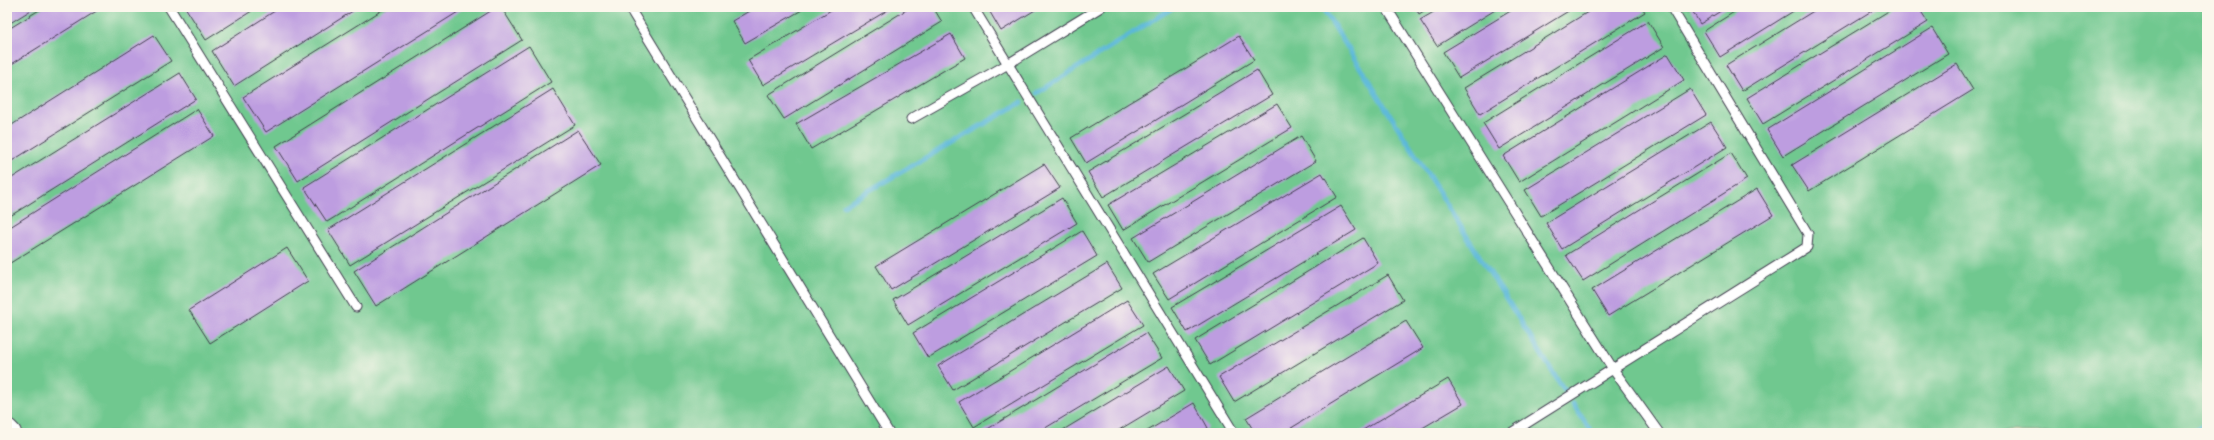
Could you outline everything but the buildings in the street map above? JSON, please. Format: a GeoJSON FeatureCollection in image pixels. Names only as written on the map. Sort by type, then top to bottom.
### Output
{"type":"FeatureCollection","features":[{"type":"Feature","properties":{"kind":"main road"},"geometry":{"type":"LineString","coordinates":[[7,430],[10,433]]}},
{"type":"Feature","properties":{"kind":"lane"},"geometry":{"type":"LineString","coordinates":[[169,7],[356,307]]}},
{"type":"Feature","properties":{"kind":"lane"},"geometry":{"type":"LineString","coordinates":[[629,7],[889,433]]}},
{"type":"Feature","properties":{"kind":"lane"},"geometry":{"type":"LineString","coordinates":[[972,7],[1234,433]]}},
{"type":"Feature","properties":{"kind":"lane"},"geometry":{"type":"LineString","coordinates":[[911,119],[1008,64],[1101,7]]}},
{"type":"Feature","properties":{"kind":"lane"},"geometry":{"type":"LineString","coordinates":[[1386,7],[1613,369],[1660,433]]}},
{"type":"Feature","properties":{"kind":"lane"},"geometry":{"type":"LineString","coordinates":[[1511,433],[1744,285],[1807,247],[1808,234],[1671,7]]}},
{"type":"Feature","properties":{"kind":"green space"},"geometry":{"type":"Polygon","coordinates":[[[7,7],[2207,7],[2207,433],[7,433],[7,7]]]}},
{"type":"Feature","properties":{"kind":"waterway"},"geometry":{"type":"LineString","coordinates":[[1037,93],[1174,7]]}},
{"type":"Feature","properties":{"kind":"waterway"},"geometry":{"type":"LineString","coordinates":[[1322,7],[1564,390]]}},
{"type":"Feature","properties":{"kind":"waterway"},"geometry":{"type":"LineString","coordinates":[[844,205],[1022,102]]}},
{"type":"Feature","properties":{"kind":"waterway"},"geometry":{"type":"LineString","coordinates":[[1573,404],[1592,433]]}},
{"type":"Feature","properties":{"kind":"waterway"},"geometry":{"type":"LineString","coordinates":[[2189,433],[2207,424]]}}]}
